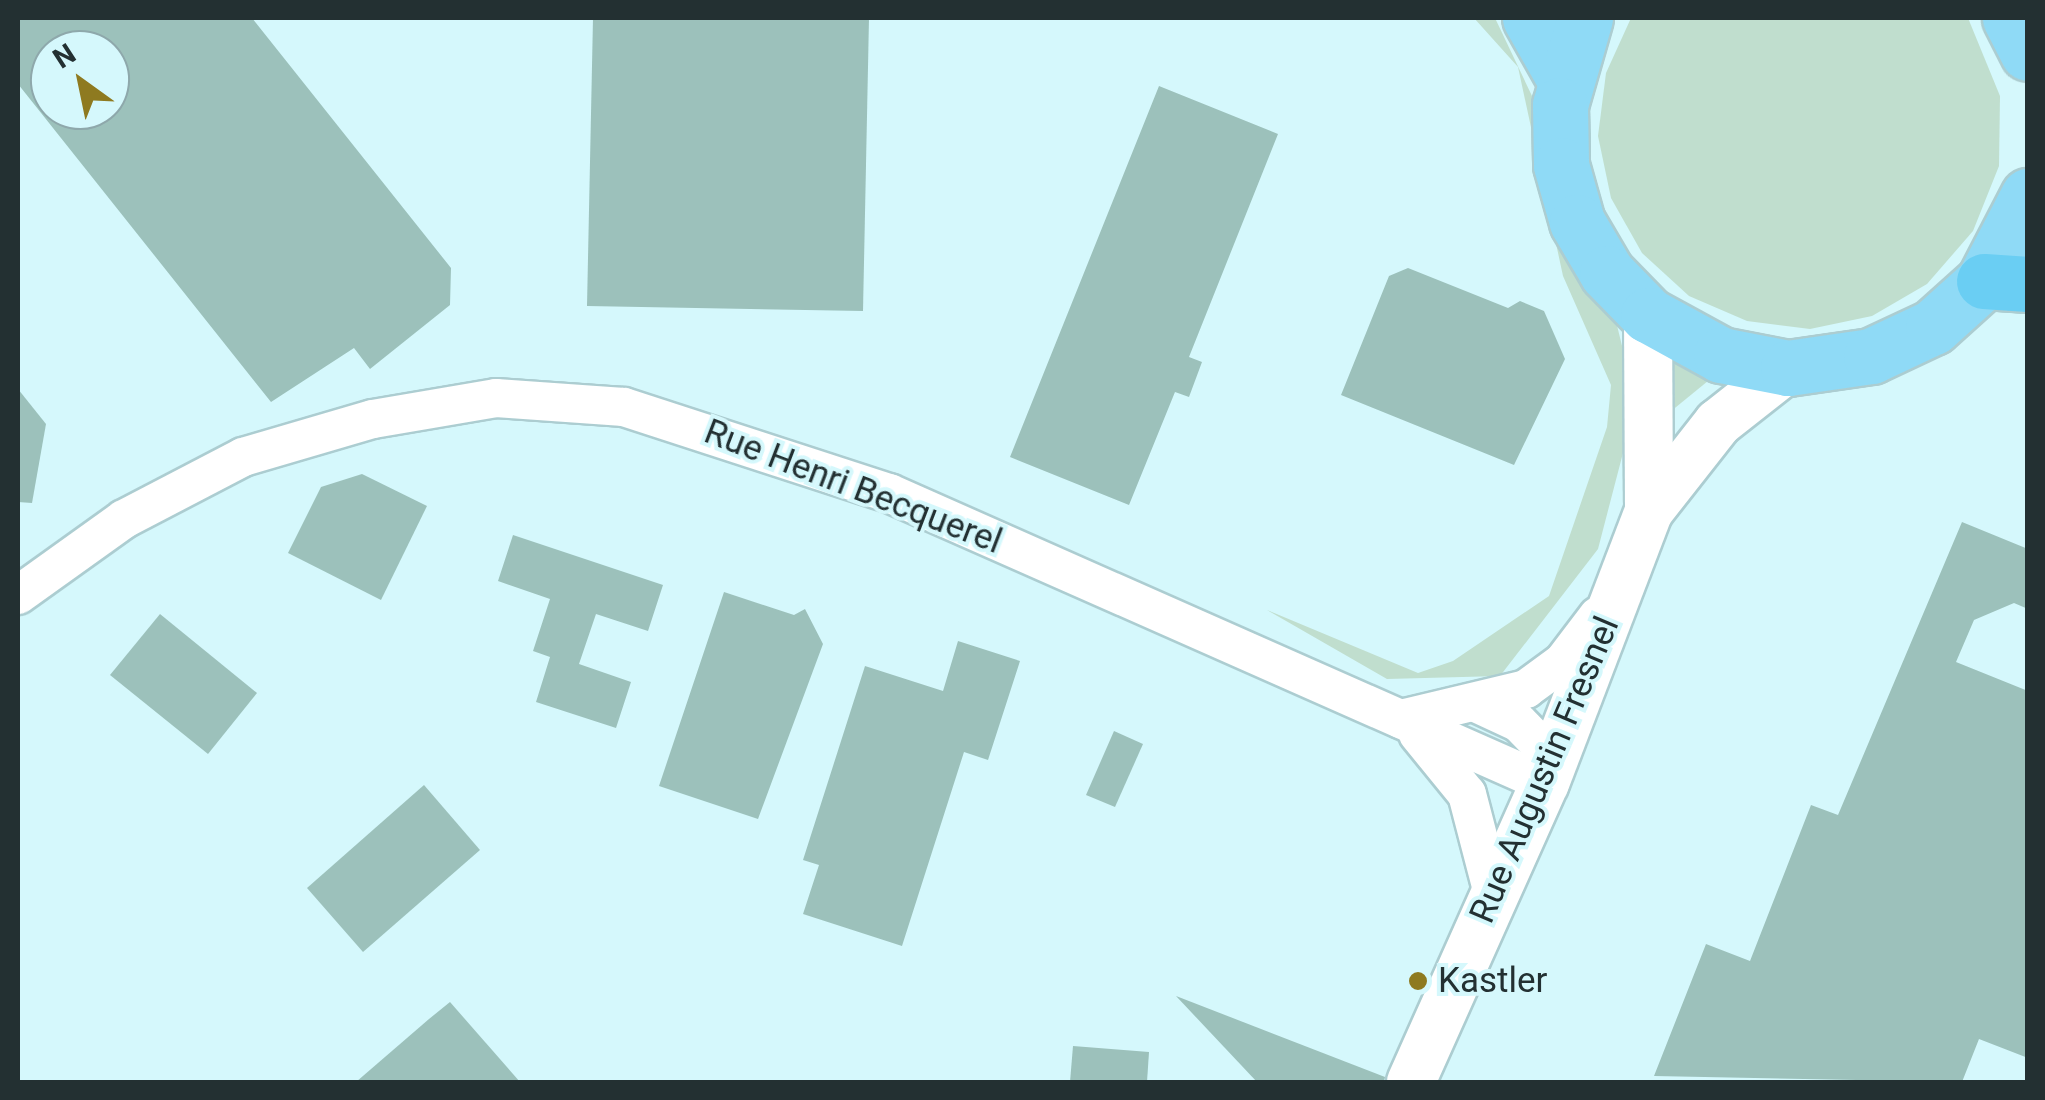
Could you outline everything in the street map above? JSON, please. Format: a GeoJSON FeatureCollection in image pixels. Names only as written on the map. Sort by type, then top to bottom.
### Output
{"type":"FeatureCollection","features":[{"type":"Feature","properties":{"kind":"main road"},"geometry":{"type":"LineString","coordinates":[[1530,18],[1564,78]]}},
{"type":"Feature","properties":{"kind":"main road"},"geometry":{"type":"LineString","coordinates":[[1585,18],[1564,78],[1561,165],[1577,222],[1606,273],[1648,315],[1721,355],[1788,368],[1871,356],[1933,327],[2006,283],[2028,196]]}},
{"type":"Feature","properties":{"kind":"main road"},"geometry":{"type":"LineString","coordinates":[[2010,18],[2028,53]]}},
{"type":"Feature","properties":{"kind":"street"},"geometry":{"type":"LineString","coordinates":[[1648,315],[1649,511]]}},
{"type":"Feature","properties":{"kind":"street"},"geometry":{"type":"LineString","coordinates":[[1649,511],[1718,423],[1788,368]]}},
{"type":"Feature","properties":{"kind":"street","name":"Rue Henri Becquerel"},"geometry":{"type":"LineString","coordinates":[[18,594],[124,519],[243,458],[373,419],[496,398],[624,407],[889,493],[1401,719],[1550,771]]}},
{"type":"Feature","properties":{"kind":"street","name":"Rue Augustin Fresnel"},"geometry":{"type":"LineString","coordinates":[[1411,1082],[1550,771],[1649,511]]}},
{"type":"Feature","properties":{"kind":"street"},"geometry":{"type":"LineString","coordinates":[[1401,719],[1526,689],[1563,662],[1622,584]]}},
{"type":"Feature","properties":{"kind":"street"},"geometry":{"type":"LineString","coordinates":[[1476,704],[1519,723],[1550,771]]}},
{"type":"Feature","properties":{"kind":"street","name":"Rue Henri Becquerel"},"geometry":{"type":"LineString","coordinates":[[1401,719],[1467,794],[1494,898]]}},
{"type":"Feature","properties":{"kind":"green space"},"geometry":{"type":"Polygon","coordinates":[[[1474,18],[1495,18],[1532,96],[1561,238],[1612,305],[1636,403],[1598,549],[1500,676],[1387,679],[1267,610],[1418,673],[1453,661],[1549,596],[1607,427],[1611,385],[1563,276],[1518,67],[1474,18]]]}},
{"type":"Feature","properties":{"kind":"green space"},"geometry":{"type":"Polygon","coordinates":[[[1631,18],[1968,18],[2000,96],[1999,166],[1973,231],[1927,284],[1872,316],[1810,329],[1747,321],[1689,296],[1642,253],[1611,198],[1598,136],[1606,73],[1631,18]]]}},
{"type":"Feature","properties":{"kind":"green space"},"geometry":{"type":"Polygon","coordinates":[[[1665,348],[1719,372],[1670,412],[1665,348]]]}},
{"type":"Feature","properties":{"kind":"building"},"geometry":{"type":"Polygon","coordinates":[[[18,18],[252,18],[451,268],[450,305],[370,369],[354,348],[271,402],[55,130],[130,130],[130,30],[30,30],[30,99],[18,84],[18,18]]]}},
{"type":"Feature","properties":{"kind":"building"},"geometry":{"type":"Polygon","coordinates":[[[593,18],[869,18],[863,311],[587,306],[593,18]]]}},
{"type":"Feature","properties":{"kind":"building"},"geometry":{"type":"Polygon","coordinates":[[[1159,86],[1278,134],[1189,357],[1202,362],[1189,397],[1175,392],[1129,505],[1010,457],[1159,86]]]}},
{"type":"Feature","properties":{"kind":"building"},"geometry":{"type":"Polygon","coordinates":[[[1408,268],[1508,308],[1520,301],[1544,311],[1565,359],[1514,465],[1341,395],[1389,276],[1408,268]]]}},
{"type":"Feature","properties":{"kind":"building"},"geometry":{"type":"Polygon","coordinates":[[[18,389],[46,424],[32,503],[18,502],[18,389]]]}},
{"type":"Feature","properties":{"kind":"building"},"geometry":{"type":"Polygon","coordinates":[[[362,474],[427,506],[381,600],[288,553],[321,487],[362,474]]]}},
{"type":"Feature","properties":{"kind":"building"},"geometry":{"type":"Polygon","coordinates":[[[1962,522],[2028,549],[2028,609],[2014,603],[1974,620],[1956,662],[2028,691],[2028,1058],[1979,1039],[1962,1082],[1654,1076],[1706,944],[1750,961],[1811,805],[1838,815],[1962,522]]]}},
{"type":"Feature","properties":{"kind":"building"},"geometry":{"type":"Polygon","coordinates":[[[513,535],[663,585],[648,631],[596,614],[579,664],[631,682],[616,728],[536,702],[550,657],[533,651],[550,599],[498,581],[513,535]]]}},
{"type":"Feature","properties":{"kind":"building"},"geometry":{"type":"Polygon","coordinates":[[[724,592],[794,615],[805,609],[823,644],[758,819],[659,786],[724,592]]]}},
{"type":"Feature","properties":{"kind":"building"},"geometry":{"type":"Polygon","coordinates":[[[160,614],[257,693],[208,754],[110,675],[160,614]]]}},
{"type":"Feature","properties":{"kind":"building"},"geometry":{"type":"Polygon","coordinates":[[[958,641],[1020,661],[988,760],[964,752],[902,946],[803,914],[819,865],[803,860],[865,666],[943,691],[958,641]]]}},
{"type":"Feature","properties":{"kind":"building"},"geometry":{"type":"Polygon","coordinates":[[[1114,731],[1143,744],[1115,807],[1086,795],[1114,731]]]}},
{"type":"Feature","properties":{"kind":"building"},"geometry":{"type":"Polygon","coordinates":[[[424,785],[480,850],[363,952],[307,888],[424,785]]]}},
{"type":"Feature","properties":{"kind":"building"},"geometry":{"type":"Polygon","coordinates":[[[1176,996],[1385,1077],[1384,1082],[1257,1082],[1176,996]]]}},
{"type":"Feature","properties":{"kind":"building"},"geometry":{"type":"Polygon","coordinates":[[[450,1002],[520,1082],[356,1082],[429,1019],[450,1002]]]}},
{"type":"Feature","properties":{"kind":"building"},"geometry":{"type":"Polygon","coordinates":[[[1073,1046],[1149,1052],[1147,1082],[1070,1082],[1073,1046]]]}},
{"type":"Feature","properties":{"kind":"place","name":"Kastler"},"geometry":{"type":"Point","coordinates":[1418,981]}}]}
